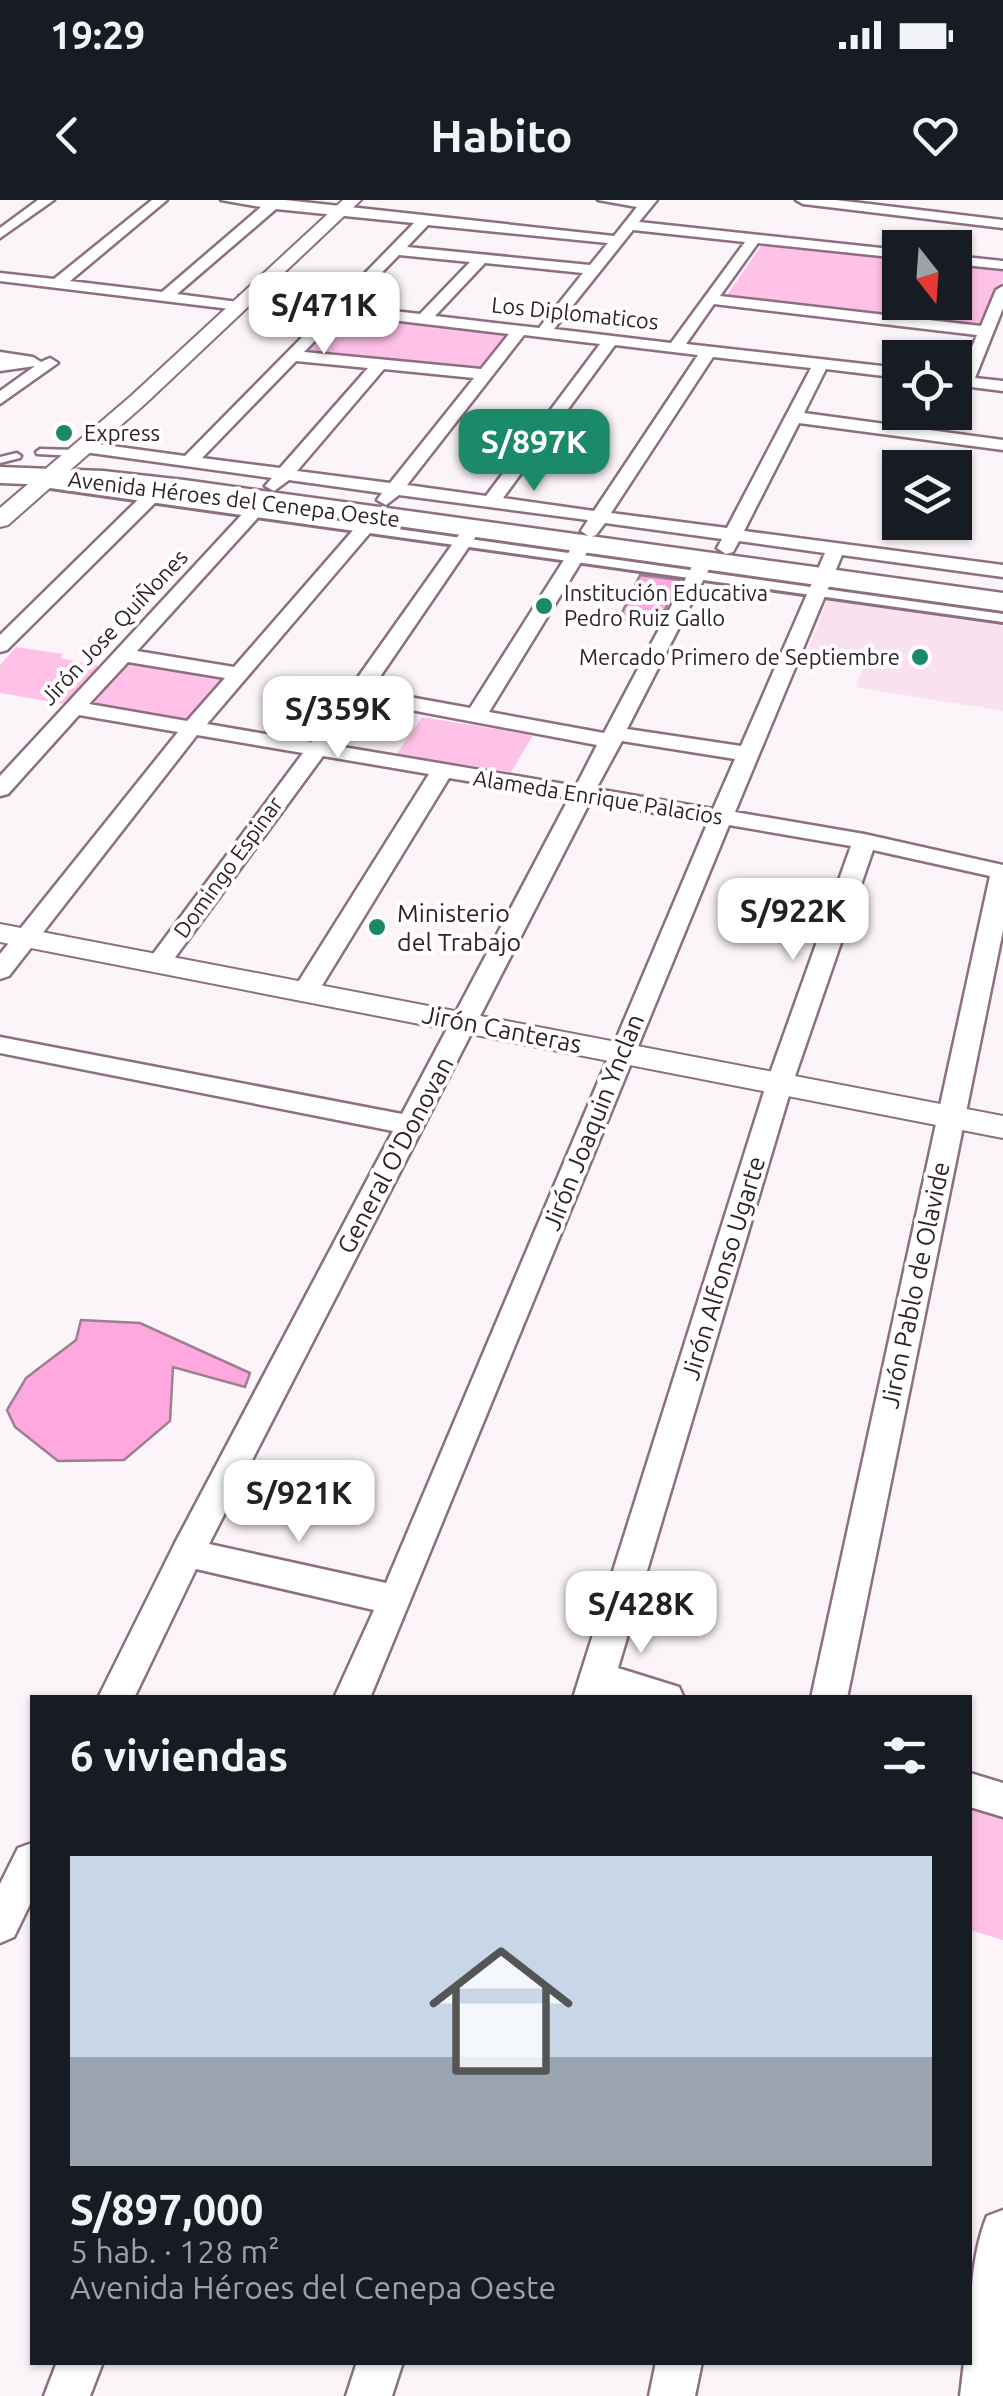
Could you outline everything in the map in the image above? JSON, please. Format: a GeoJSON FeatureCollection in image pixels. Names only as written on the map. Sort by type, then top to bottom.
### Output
{"type":"FeatureCollection","features":[{"type":"Feature","properties":{"kind":"main road","name":"Avenida Héroes del Cenepa Oeste"},"geometry":{"type":"LineString","coordinates":[[4,464],[59,463],[168,472],[269,493],[380,509],[826,570],[1003,587]]}},
{"type":"Feature","properties":{"kind":"main road","name":"Avenida Héroes del Cenepa Oeste"},"geometry":{"type":"LineString","coordinates":[[59,463],[157,492],[269,493]]}},
{"type":"Feature","properties":{"kind":"main road","name":"Avenida Héroes del Cenepa Oeste"},"geometry":{"type":"LineString","coordinates":[[380,509],[468,536],[587,537]]}},
{"type":"Feature","properties":{"kind":"main road","name":"Avenida Héroes del Cenepa Oeste"},"geometry":{"type":"LineString","coordinates":[[826,570],[1003,602]]}},
{"type":"Feature","properties":{"kind":"street"},"geometry":{"type":"LineString","coordinates":[[0,234],[47,200]]}},
{"type":"Feature","properties":{"kind":"street"},"geometry":{"type":"LineString","coordinates":[[56,285],[160,200]]}},
{"type":"Feature","properties":{"kind":"street"},"geometry":{"type":"LineString","coordinates":[[228,200],[347,206],[425,220],[618,240]]}},
{"type":"Feature","properties":{"kind":"street"},"geometry":{"type":"LineString","coordinates":[[605,200],[649,202]]}},
{"type":"Feature","properties":{"kind":"street"},"geometry":{"type":"LineString","coordinates":[[803,200],[1003,224]]}},
{"type":"Feature","properties":{"kind":"street"},"geometry":{"type":"LineString","coordinates":[[164,298],[275,202]]}},
{"type":"Feature","properties":{"kind":"street"},"geometry":{"type":"LineString","coordinates":[[544,333],[649,202]]}},
{"type":"Feature","properties":{"kind":"street"},"geometry":{"type":"LineString","coordinates":[[0,520],[347,206]]}},
{"type":"Feature","properties":{"kind":"street"},"geometry":{"type":"LineString","coordinates":[[0,214],[24,216]]}},
{"type":"Feature","properties":{"kind":"street"},"geometry":{"type":"LineString","coordinates":[[190,462],[425,220]]}},
{"type":"Feature","properties":{"kind":"street"},"geometry":{"type":"LineString","coordinates":[[629,225],[882,252]]}},
{"type":"Feature","properties":{"kind":"street"},"geometry":{"type":"LineString","coordinates":[[676,347],[754,238]]}},
{"type":"Feature","properties":{"kind":"street"},"geometry":{"type":"LineString","coordinates":[[396,250],[594,270]]}},
{"type":"Feature","properties":{"kind":"street"},"geometry":{"type":"LineString","coordinates":[[424,319],[480,259]]}},
{"type":"Feature","properties":{"kind":"street"},"geometry":{"type":"LineString","coordinates":[[972,262],[1003,265]]}},
{"type":"Feature","properties":{"kind":"street","name":"Los Diplomaticos"},"geometry":{"type":"LineString","coordinates":[[0,278],[164,298],[337,309],[882,372]]}},
{"type":"Feature","properties":{"kind":"street"},"geometry":{"type":"LineString","coordinates":[[972,358],[1003,290]]}},
{"type":"Feature","properties":{"kind":"street"},"geometry":{"type":"LineString","coordinates":[[707,299],[986,331]]}},
{"type":"Feature","properties":{"kind":"street"},"geometry":{"type":"LineString","coordinates":[[0,972],[13,935],[380,509],[520,330]]}},
{"type":"Feature","properties":{"kind":"street"},"geometry":{"type":"LineString","coordinates":[[491,502],[611,340]]}},
{"type":"Feature","properties":{"kind":"street"},"geometry":{"type":"LineString","coordinates":[[476,715],[708,350]]}},
{"type":"Feature","properties":{"kind":"street"},"geometry":{"type":"LineString","coordinates":[[294,356],[484,374]]}},
{"type":"Feature","properties":{"kind":"street"},"geometry":{"type":"LineString","coordinates":[[0,357],[33,362],[0,368]]}},
{"type":"Feature","properties":{"kind":"street"},"geometry":{"type":"LineString","coordinates":[[0,399],[52,362]]}},
{"type":"Feature","properties":{"kind":"street","name":"Jirón Jose QuiÑones"},"geometry":{"type":"LineString","coordinates":[[0,789],[269,493],[380,364]]}},
{"type":"Feature","properties":{"kind":"street","name":"General O'Donovan"},"geometry":{"type":"LineString","coordinates":[[117,1695],[187,1553],[614,738],[821,364]]}},
{"type":"Feature","properties":{"kind":"street"},"geometry":{"type":"LineString","coordinates":[[0,368],[26,379]]}},
{"type":"Feature","properties":{"kind":"street"},"geometry":{"type":"LineString","coordinates":[[972,382],[1003,386]]}},
{"type":"Feature","properties":{"kind":"street"},"geometry":{"type":"LineString","coordinates":[[794,416],[1003,444]]}},
{"type":"Feature","properties":{"kind":"street"},"geometry":{"type":"LineString","coordinates":[[59,463],[190,462],[269,493]]}},
{"type":"Feature","properties":{"kind":"street"},"geometry":{"type":"LineString","coordinates":[[0,646],[157,492]]}},
{"type":"Feature","properties":{"kind":"street"},"geometry":{"type":"LineString","coordinates":[[380,509],[491,502],[587,537],[826,570],[1003,618]]}},
{"type":"Feature","properties":{"kind":"street","name":"Domingo Espinar"},"geometry":{"type":"LineString","coordinates":[[159,962],[358,694],[468,536]]}},
{"type":"Feature","properties":{"kind":"street"},"geometry":{"type":"LineString","coordinates":[[826,570],[1003,570]]}},
{"type":"Feature","properties":{"kind":"street","name":"Jirón Joaquin Ynclan"},"geometry":{"type":"LineString","coordinates":[[353,1695],[826,570]]}},
{"type":"Feature","properties":{"kind":"street"},"geometry":{"type":"LineString","coordinates":[[123,654],[240,674]]}},
{"type":"Feature","properties":{"kind":"street"},"geometry":{"type":"LineString","coordinates":[[358,694],[614,738],[748,754]]}},
{"type":"Feature","properties":{"kind":"street","name":"Alameda Enrique Palacios"},"geometry":{"type":"LineString","coordinates":[[74,708],[864,842],[1003,872]]}},
{"type":"Feature","properties":{"kind":"street"},"geometry":{"type":"LineString","coordinates":[[305,992],[441,772]]}},
{"type":"Feature","properties":{"kind":"street","name":"Jirón Alfonso Ugarte"},"geometry":{"type":"LineString","coordinates":[[594,1687],[780,1082],[864,842]]}},
{"type":"Feature","properties":{"kind":"street","name":"Jirón Pablo de Olavide"},"geometry":{"type":"LineString","coordinates":[[830,1695],[1003,872]]}},
{"type":"Feature","properties":{"kind":"street","name":"Jirón Canteras"},"geometry":{"type":"LineString","coordinates":[[13,935],[1003,1127]]}},
{"type":"Feature","properties":{"kind":"street"},"geometry":{"type":"LineString","coordinates":[[0,1045],[411,1124]]}},
{"type":"Feature","properties":{"kind":"street"},"geometry":{"type":"LineString","coordinates":[[187,1553],[396,1600]]}},
{"type":"Feature","properties":{"kind":"street"},"geometry":{"type":"LineString","coordinates":[[594,1687],[646,1695]]}},
{"type":"Feature","properties":{"kind":"street"},"geometry":{"type":"LineString","coordinates":[[972,1791],[1003,1800]]}},
{"type":"Feature","properties":{"kind":"street"},"geometry":{"type":"LineString","coordinates":[[0,1924],[30,1866]]}},
{"type":"Feature","properties":{"kind":"street"},"geometry":{"type":"LineString","coordinates":[[983,2396],[1003,2232]]}},
{"type":"Feature","properties":{"kind":"street"},"geometry":{"type":"LineString","coordinates":[[67,2396],[79,2365]]}},
{"type":"Feature","properties":{"kind":"street"},"geometry":{"type":"LineString","coordinates":[[369,2396],[379,2365]]}},
{"type":"Feature","properties":{"kind":"street"},"geometry":{"type":"LineString","coordinates":[[672,2396],[677,2365]]}},
{"type":"Feature","properties":{"kind":"shaded area"},"geometry":{"type":"Polygon","coordinates":[[[763,243],[882,255],[882,316],[725,298],[763,243]]]}},
{"type":"Feature","properties":{"kind":"shaded area"},"geometry":{"type":"Polygon","coordinates":[[[972,265],[1003,268],[1003,279],[983,328],[914,320],[972,320],[972,265]]]}},
{"type":"Feature","properties":{"kind":"shaded area"},"geometry":{"type":"Polygon","coordinates":[[[346,314],[512,333],[481,371],[306,351],[346,314]]]}},
{"type":"Feature","properties":{"kind":"shaded area","name":"Mercado Primero de Septiembre"},"geometry":{"type":"Polygon","coordinates":[[[827,600],[1003,624],[1003,711],[856,687],[865,662],[807,652],[827,600]]]}},
{"type":"Feature","properties":{"kind":"shaded area"},"geometry":{"type":"Polygon","coordinates":[[[16,647],[63,654],[60,658],[104,667],[70,705],[0,693],[0,665],[16,647]]]}},
{"type":"Feature","properties":{"kind":"shaded area"},"geometry":{"type":"Polygon","coordinates":[[[124,661],[232,677],[192,726],[81,706],[124,661]]]}},
{"type":"Feature","properties":{"kind":"shaded area"},"geometry":{"type":"Polygon","coordinates":[[[422,717],[533,735],[511,772],[397,754],[422,717]]]}},
{"type":"Feature","properties":{"kind":"shaded area"},"geometry":{"type":"Polygon","coordinates":[[[972,1809],[1003,1818],[1003,1940],[972,1931],[972,1809]]]}},
{"type":"Feature","properties":{"kind":"building"},"geometry":{"type":"Polygon","coordinates":[[[640,575],[680,580],[657,625],[619,619],[640,575]]]}},
{"type":"Feature","properties":{"kind":"building"},"geometry":{"type":"Polygon","coordinates":[[[81,1320],[140,1323],[250,1373],[245,1387],[173,1367],[170,1421],[124,1460],[58,1461],[15,1427],[7,1410],[26,1378],[76,1340],[81,1320]]]}},
{"type":"Feature","properties":{"kind":"place","name":"Express"},"geometry":{"type":"Point","coordinates":[64,433]}},
{"type":"Feature","properties":{"kind":"place","name":"Institución Educativa Pedro Ruiz Gallo"},"geometry":{"type":"Point","coordinates":[544,606]}},
{"type":"Feature","properties":{"kind":"place","name":"Mercado Primero de Septiembre"},"geometry":{"type":"Point","coordinates":[920,657]}},
{"type":"Feature","properties":{"kind":"place","name":"Ministerio del Trabajo"},"geometry":{"type":"Point","coordinates":[377,927]}}]}
